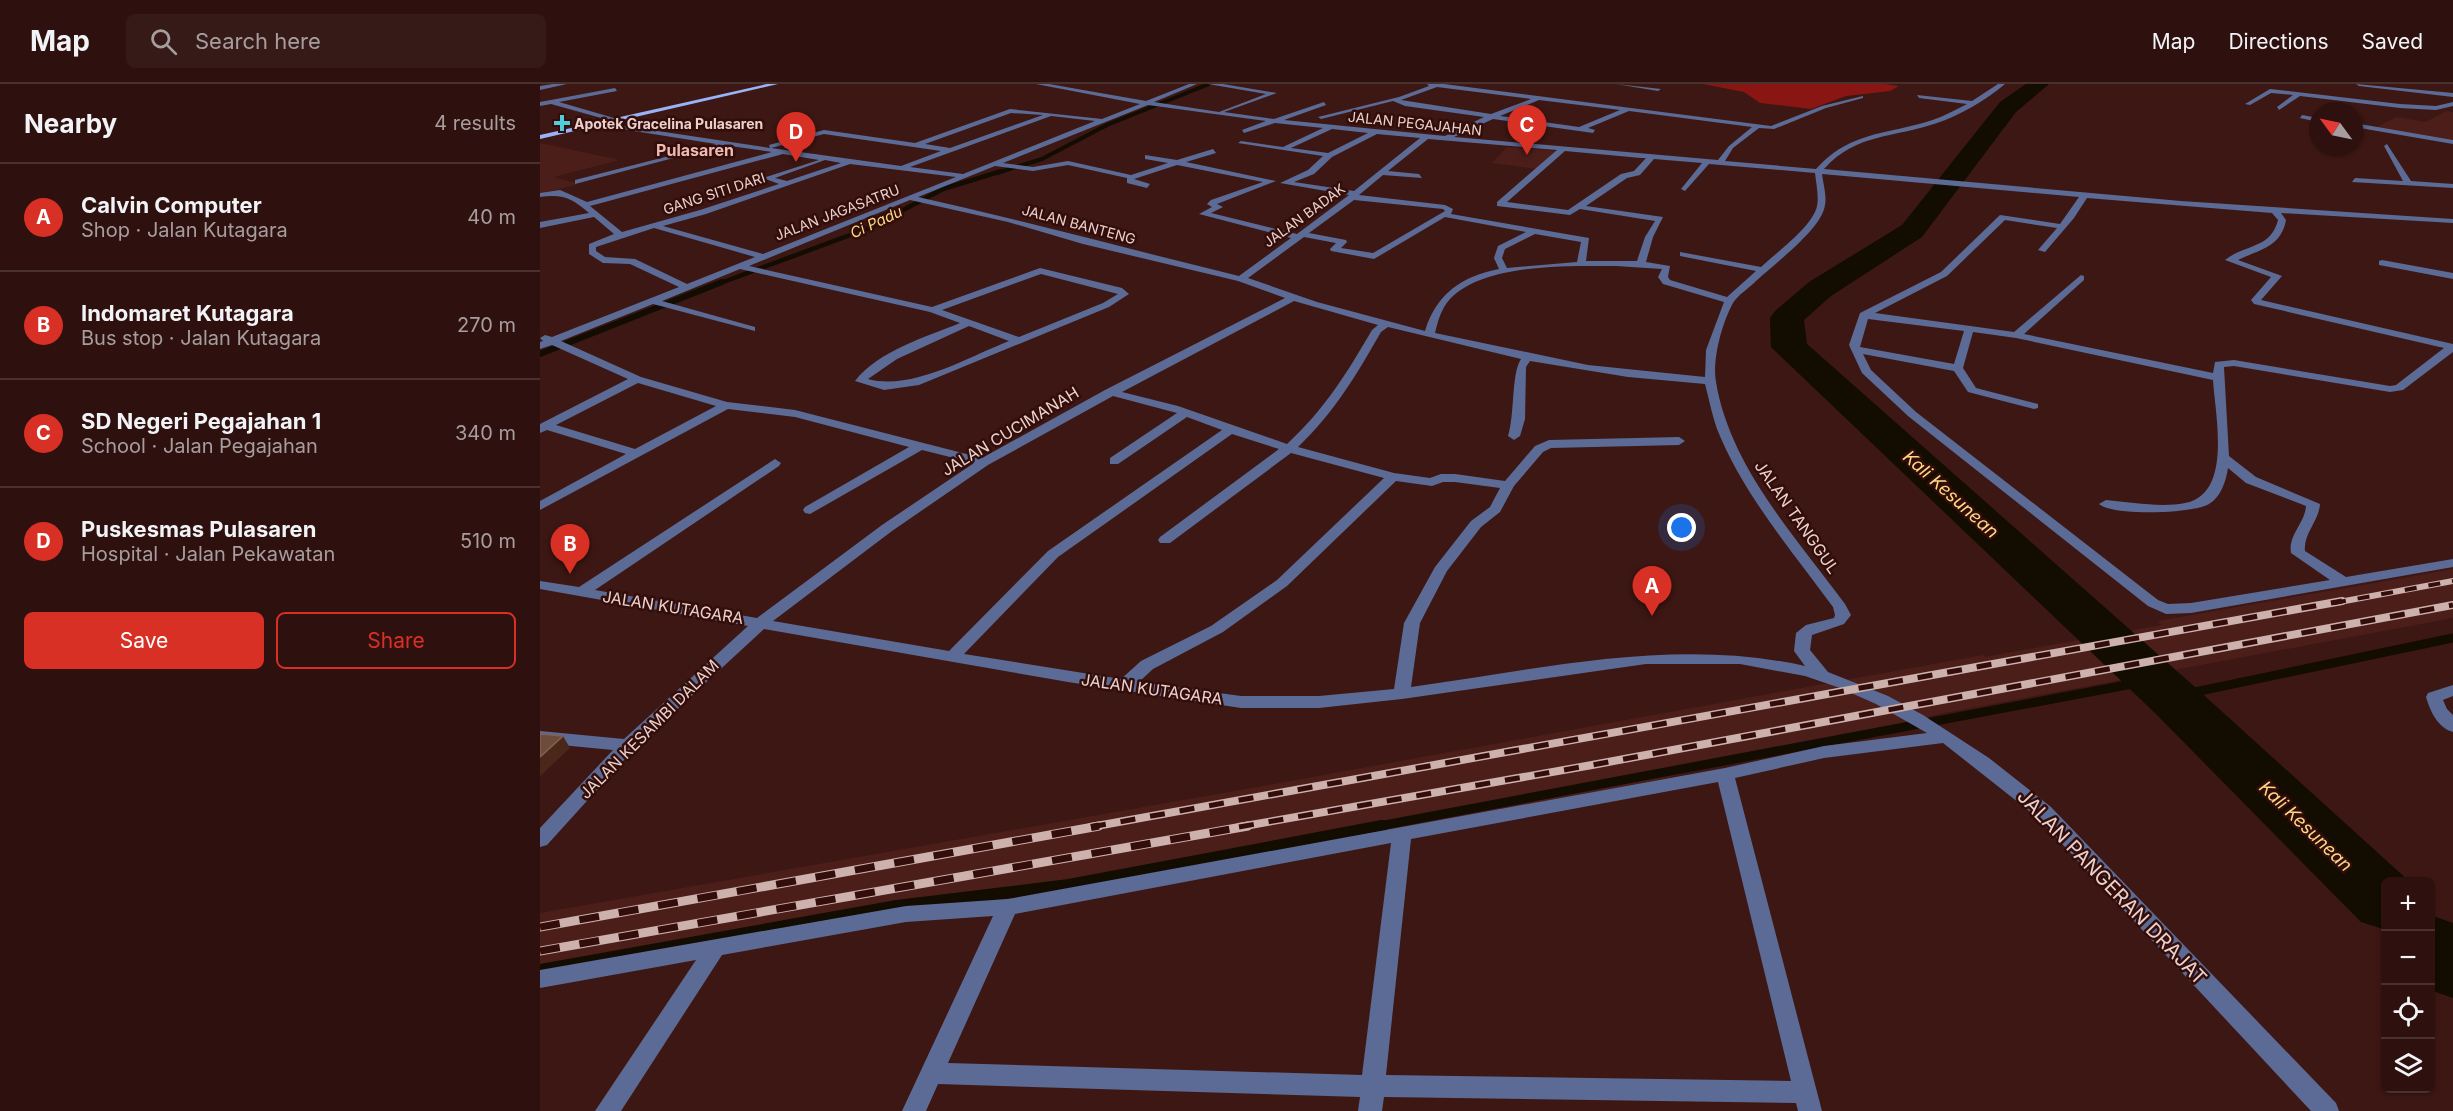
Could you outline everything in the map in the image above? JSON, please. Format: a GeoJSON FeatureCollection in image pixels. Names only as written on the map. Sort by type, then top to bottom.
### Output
{"type":"FeatureCollection","features":[{"type":"Feature","properties":{"kind":"main road"},"geometry":{"type":"LineString","coordinates":[[540,137],[775,84]]}},
{"type":"Feature","properties":{"kind":"street"},"geometry":{"type":"LineString","coordinates":[[540,88],[564,84]]}},
{"type":"Feature","properties":{"kind":"street","name":"JALAN PEGAJAHAN"},"geometry":{"type":"LineString","coordinates":[[1039,84],[1162,106],[1446,139],[1899,176],[2275,211],[2452,222]]}},
{"type":"Feature","properties":{"kind":"street"},"geometry":{"type":"LineString","coordinates":[[1056,87],[1067,84]]}},
{"type":"Feature","properties":{"kind":"street","name":"JALAN JAGASATRU"},"geometry":{"type":"LineString","coordinates":[[540,346],[554,343],[660,303],[686,287],[743,267],[762,256],[913,199],[963,175],[996,164],[1194,84]]}},
{"type":"Feature","properties":{"kind":"street"},"geometry":{"type":"LineString","coordinates":[[1211,84],[1274,93],[1216,113]]}},
{"type":"Feature","properties":{"kind":"street"},"geometry":{"type":"LineString","coordinates":[[1321,117],[1397,98],[1439,84],[1772,128],[1861,97]]}},
{"type":"Feature","properties":{"kind":"street"},"geometry":{"type":"LineString","coordinates":[[1619,84],[1658,90]]}},
{"type":"Feature","properties":{"kind":"street"},"geometry":{"type":"LineString","coordinates":[[1818,171],[1833,155],[1859,138],[1928,124],[1960,112],[2002,84]]}},
{"type":"Feature","properties":{"kind":"street"},"geometry":{"type":"LineString","coordinates":[[2359,84],[2453,95]]}},
{"type":"Feature","properties":{"kind":"street"},"geometry":{"type":"LineString","coordinates":[[2433,84],[2436,93]]}},
{"type":"Feature","properties":{"kind":"street"},"geometry":{"type":"LineString","coordinates":[[540,104],[615,90]]}},
{"type":"Feature","properties":{"kind":"street"},"geometry":{"type":"LineString","coordinates":[[2248,104],[2270,91],[2425,108],[2453,104]]}},
{"type":"Feature","properties":{"kind":"street"},"geometry":{"type":"LineString","coordinates":[[2278,105],[2288,104],[2298,94]]}},
{"type":"Feature","properties":{"kind":"street"},"geometry":{"type":"LineString","coordinates":[[1919,96],[1973,103]]}},
{"type":"Feature","properties":{"kind":"street"},"geometry":{"type":"LineString","coordinates":[[1446,139],[1491,116],[1541,97]]}},
{"type":"Feature","properties":{"kind":"street"},"geometry":{"type":"LineString","coordinates":[[1397,98],[1395,100],[1405,104],[1593,131]]}},
{"type":"Feature","properties":{"kind":"street"},"geometry":{"type":"LineString","coordinates":[[2256,99],[2266,100]]}},
{"type":"Feature","properties":{"kind":"street"},"geometry":{"type":"LineString","coordinates":[[551,102],[615,120]]}},
{"type":"Feature","properties":{"kind":"street"},"geometry":{"type":"LineString","coordinates":[[1244,131],[1324,104]]}},
{"type":"Feature","properties":{"kind":"street"},"geometry":{"type":"LineString","coordinates":[[1580,129],[1629,109]]}},
{"type":"Feature","properties":{"kind":"street"},"geometry":{"type":"LineString","coordinates":[[916,145],[1010,111],[1103,120]]}},
{"type":"Feature","properties":{"kind":"street"},"geometry":{"type":"LineString","coordinates":[[900,168],[1052,114]]}},
{"type":"Feature","properties":{"kind":"street"},"geometry":{"type":"LineString","coordinates":[[2302,117],[2309,118]]}},
{"type":"Feature","properties":{"kind":"street"},"geometry":{"type":"LineString","coordinates":[[598,124],[849,162],[963,175]]}},
{"type":"Feature","properties":{"kind":"street"},"geometry":{"type":"LineString","coordinates":[[1283,149],[1331,127]]}},
{"type":"Feature","properties":{"kind":"street"},"geometry":{"type":"LineString","coordinates":[[1720,162],[1731,147],[1757,127]]}},
{"type":"Feature","properties":{"kind":"street"},"geometry":{"type":"LineString","coordinates":[[2363,127],[2453,142]]}},
{"type":"Feature","properties":{"kind":"street"},"geometry":{"type":"LineString","coordinates":[[2363,129],[2371,128]]}},
{"type":"Feature","properties":{"kind":"street"},"geometry":{"type":"LineString","coordinates":[[764,148],[821,132],[951,150]]}},
{"type":"Feature","properties":{"kind":"street"},"geometry":{"type":"LineString","coordinates":[[1285,183],[1311,172],[1329,155],[1376,132]]}},
{"type":"Feature","properties":{"kind":"street","name":"JALAN BADAK"},"geometry":{"type":"LineString","coordinates":[[1241,279],[1301,236],[1426,137]]}},
{"type":"Feature","properties":{"kind":"street"},"geometry":{"type":"LineString","coordinates":[[578,182],[728,143]]}},
{"type":"Feature","properties":{"kind":"street"},"geometry":{"type":"LineString","coordinates":[[1241,143],[1329,155]]}},
{"type":"Feature","properties":{"kind":"street"},"geometry":{"type":"LineString","coordinates":[[2387,146],[2408,183]]}},
{"type":"Feature","properties":{"kind":"street"},"geometry":{"type":"LineString","coordinates":[[1563,149],[1500,204],[1566,213],[1580,207],[1624,176],[1637,173],[1652,156]]}},
{"type":"Feature","properties":{"kind":"street"},"geometry":{"type":"LineString","coordinates":[[540,195],[560,192],[586,204],[786,151]]}},
{"type":"Feature","properties":{"kind":"street"},"geometry":{"type":"LineString","coordinates":[[996,164],[1027,169],[1068,163],[1132,177],[1213,151]]}},
{"type":"Feature","properties":{"kind":"street"},"geometry":{"type":"LineString","coordinates":[[1148,157],[1354,195],[1449,208],[1450,211],[1374,256],[1334,249],[1343,242],[1301,236],[1203,214],[1219,207],[1211,204],[1214,202],[1272,181]]}},
{"type":"Feature","properties":{"kind":"street"},"geometry":{"type":"LineString","coordinates":[[788,183],[766,178],[829,159]]}},
{"type":"Feature","properties":{"kind":"street"},"geometry":{"type":"LineString","coordinates":[[1685,189],[1707,161]]}},
{"type":"Feature","properties":{"kind":"street","name":"GANG SITI DARI"},"geometry":{"type":"LineString","coordinates":[[686,287],[636,262],[603,260],[592,252],[591,248],[620,235],[655,226],[849,162]]}},
{"type":"Feature","properties":{"kind":"street","name":"JALAN TANGGUL"},"geometry":{"type":"LineString","coordinates":[[1818,171],[1822,203],[1819,214],[1804,232],[1729,301],[1711,350],[1710,381],[1723,428],[1741,465],[1768,509],[1840,607],[1843,615],[1839,621],[1811,628],[1804,633],[1803,651],[1822,676]]}},
{"type":"Feature","properties":{"kind":"street"},"geometry":{"type":"LineString","coordinates":[[1382,173],[1419,176]]}},
{"type":"Feature","properties":{"kind":"street"},"geometry":{"type":"LineString","coordinates":[[1132,177],[1130,181],[1147,186]]}},
{"type":"Feature","properties":{"kind":"street"},"geometry":{"type":"LineString","coordinates":[[2355,180],[2453,186]]}},
{"type":"Feature","properties":{"kind":"street"},"geometry":{"type":"LineString","coordinates":[[2042,250],[2060,226],[2073,216],[2085,194]]}},
{"type":"Feature","properties":{"kind":"street","name":"JALAN BANTENG"},"geometry":{"type":"LineString","coordinates":[[913,199],[1241,279]]}},
{"type":"Feature","properties":{"kind":"street"},"geometry":{"type":"LineString","coordinates":[[586,204],[584,205],[593,215],[620,235]]}},
{"type":"Feature","properties":{"kind":"street"},"geometry":{"type":"LineString","coordinates":[[1580,207],[1660,219],[1649,237],[1641,264]]}},
{"type":"Feature","properties":{"kind":"street"},"geometry":{"type":"LineString","coordinates":[[1531,216],[1540,210]]}},
{"type":"Feature","properties":{"kind":"street"},"geometry":{"type":"LineString","coordinates":[[2275,211],[2282,220],[2279,234],[2268,243],[2230,260],[2277,276],[2256,300],[2257,303],[2452,347]]}},
{"type":"Feature","properties":{"kind":"street"},"geometry":{"type":"LineString","coordinates":[[540,225],[593,215]]}},
{"type":"Feature","properties":{"kind":"street"},"geometry":{"type":"LineString","coordinates":[[1445,215],[1587,240],[1581,263]]}},
{"type":"Feature","properties":{"kind":"street"},"geometry":{"type":"LineString","coordinates":[[2060,226],[2003,217],[1944,274],[1864,315],[1858,330],[1855,349],[1866,371],[1912,414],[2153,603],[2166,609],[2191,608],[2453,563]]}},
{"type":"Feature","properties":{"kind":"street"},"geometry":{"type":"LineString","coordinates":[[1513,227],[1522,222]]}},
{"type":"Feature","properties":{"kind":"street"},"geometry":{"type":"LineString","coordinates":[[655,226],[762,256]]}},
{"type":"Feature","properties":{"kind":"street"},"geometry":{"type":"LineString","coordinates":[[1503,269],[1498,258],[1501,248],[1534,231]]}},
{"type":"Feature","properties":{"kind":"street"},"geometry":{"type":"LineString","coordinates":[[1683,254],[1762,270]]}},
{"type":"Feature","properties":{"kind":"street"},"geometry":{"type":"LineString","coordinates":[[1429,335],[1432,316],[1438,307],[1464,283],[1503,269],[1581,263],[1641,264],[1667,268],[1663,277],[1666,282],[1729,301]]}},
{"type":"Feature","properties":{"kind":"street"},"geometry":{"type":"LineString","coordinates":[[2382,263],[2453,276]]}},
{"type":"Feature","properties":{"kind":"street"},"geometry":{"type":"LineString","coordinates":[[743,267],[933,310],[1017,340]]}},
{"type":"Feature","properties":{"kind":"street"},"geometry":{"type":"LineString","coordinates":[[933,310],[1040,271],[1119,290],[1124,294],[1106,305],[915,383],[884,387],[861,381],[870,371],[923,342],[968,323]]}},
{"type":"Feature","properties":{"kind":"street"},"geometry":{"type":"LineString","coordinates":[[2016,335],[2081,278]]}},
{"type":"Feature","properties":{"kind":"street"},"geometry":{"type":"LineString","coordinates":[[1241,279],[1386,324],[1527,358],[1608,374],[1710,381]]}},
{"type":"Feature","properties":{"kind":"street","name":"JALAN CUCIMANAH"},"geometry":{"type":"LineString","coordinates":[[762,622],[887,528],[984,462],[1109,392],[1293,297]]}},
{"type":"Feature","properties":{"kind":"street"},"geometry":{"type":"LineString","coordinates":[[660,303],[751,329]]}},
{"type":"Feature","properties":{"kind":"street"},"geometry":{"type":"LineString","coordinates":[[1864,315],[2016,335],[2217,377]]}},
{"type":"Feature","properties":{"kind":"street"},"geometry":{"type":"LineString","coordinates":[[1165,540],[1289,448],[1328,410],[1360,360],[1364,348],[1377,330],[1386,324]]}},
{"type":"Feature","properties":{"kind":"street"},"geometry":{"type":"LineString","coordinates":[[1958,368],[1969,330]]}},
{"type":"Feature","properties":{"kind":"street"},"geometry":{"type":"LineString","coordinates":[[540,336],[638,380],[726,405],[795,414],[921,444],[984,462]]}},
{"type":"Feature","properties":{"kind":"street"},"geometry":{"type":"LineString","coordinates":[[2106,504],[2192,507],[2211,498],[2220,485],[2224,459],[2217,377],[2219,364],[2225,362],[2390,389],[2399,388],[2452,347]]}},
{"type":"Feature","properties":{"kind":"street"},"geometry":{"type":"LineString","coordinates":[[1855,349],[1958,368],[1972,390],[2034,406]]}},
{"type":"Feature","properties":{"kind":"street"},"geometry":{"type":"LineString","coordinates":[[1514,436],[1519,418],[1521,367],[1527,358]]}},
{"type":"Feature","properties":{"kind":"street"},"geometry":{"type":"LineString","coordinates":[[2437,359],[2453,362]]}},
{"type":"Feature","properties":{"kind":"street"},"geometry":{"type":"LineString","coordinates":[[543,428],[638,380]]}},
{"type":"Feature","properties":{"kind":"street"},"geometry":{"type":"LineString","coordinates":[[1109,392],[1186,412],[1230,430],[1393,477],[1432,482],[1447,477],[1508,485]]}},
{"type":"Feature","properties":{"kind":"street"},"geometry":{"type":"LineString","coordinates":[[540,507],[634,453],[726,405]]}},
{"type":"Feature","properties":{"kind":"street"},"geometry":{"type":"LineString","coordinates":[[1114,461],[1186,412]]}},
{"type":"Feature","properties":{"kind":"street"},"geometry":{"type":"LineString","coordinates":[[543,428],[634,453]]}},
{"type":"Feature","properties":{"kind":"street"},"geometry":{"type":"LineString","coordinates":[[953,656],[1053,554],[1230,430]]}},
{"type":"Feature","properties":{"kind":"street"},"geometry":{"type":"LineString","coordinates":[[1402,694],[1412,623],[1450,554],[1476,524],[1495,509],[1508,485],[1539,449],[1549,444],[1679,441]]}},
{"type":"Feature","properties":{"kind":"street"},"geometry":{"type":"LineString","coordinates":[[810,510],[921,444]]}},
{"type":"Feature","properties":{"kind":"street"},"geometry":{"type":"LineString","coordinates":[[2224,459],[2251,480],[2313,504],[2313,511],[2296,543],[2298,553],[2344,582]]}},
{"type":"Feature","properties":{"kind":"street"},"geometry":{"type":"LineString","coordinates":[[582,592],[775,463]]}},
{"type":"Feature","properties":{"kind":"street"},"geometry":{"type":"LineString","coordinates":[[1124,686],[1147,665],[1217,629],[1281,582],[1351,520],[1393,477]]}},
{"type":"Feature","properties":{"kind":"street","name":"JALAN KUTAGARA"},"geometry":{"type":"LineString","coordinates":[[540,585],[1124,686],[1195,697],[1251,702],[1319,702],[1402,694],[1646,659],[1685,658],[1769,663]]}},
{"type":"Feature","properties":{"kind":"street","name":"JALAN KESAMBI DALAM"},"geometry":{"type":"LineString","coordinates":[[541,839],[628,745],[762,622]]}},
{"type":"Feature","properties":{"kind":"street","name":"JALAN PANGERAN DRAJAT"},"geometry":{"type":"LineString","coordinates":[[1769,663],[1822,676],[1904,712],[1942,734],[2044,812],[2327,1111]]}},
{"type":"Feature","properties":{"kind":"street"},"geometry":{"type":"LineString","coordinates":[[2453,690],[2434,697],[2439,711],[2453,726]]}},
{"type":"Feature","properties":{"kind":"street"},"geometry":{"type":"LineString","coordinates":[[540,979],[906,914],[1008,907],[1725,774],[1824,752],[1942,734]]}},
{"type":"Feature","properties":{"kind":"street"},"geometry":{"type":"LineString","coordinates":[[540,737],[628,745]]}},
{"type":"Feature","properties":{"kind":"street"},"geometry":{"type":"LineString","coordinates":[[932,1074],[1374,1086],[1808,1102],[1725,774]]}},
{"type":"Feature","properties":{"kind":"street"},"geometry":{"type":"LineString","coordinates":[[1370,1111],[1402,833]]}},
{"type":"Feature","properties":{"kind":"street"},"geometry":{"type":"LineString","coordinates":[[914,1111],[1008,907]]}},
{"type":"Feature","properties":{"kind":"street"},"geometry":{"type":"LineString","coordinates":[[607,1111],[716,949]]}},
{"type":"Feature","properties":{"kind":"shaded area"},"geometry":{"type":"Polygon","coordinates":[[[1703,84],[1885,84],[1899,86],[1890,91],[1846,96],[1811,109],[1760,103],[1744,92],[1703,84]]]}},
{"type":"Feature","properties":{"kind":"shaded area"},"geometry":{"type":"Polygon","coordinates":[[[2446,111],[2453,112],[2453,141],[2375,128],[2396,117],[2426,122],[2446,111]]]}},
{"type":"Feature","properties":{"kind":"shaded area"},"geometry":{"type":"Polygon","coordinates":[[[540,143],[620,160],[554,177],[579,184],[540,194],[540,143]]]}},
{"type":"Feature","properties":{"kind":"shaded area"},"geometry":{"type":"Polygon","coordinates":[[[1507,147],[1558,151],[1538,169],[1492,163],[1507,147]]]}},
{"type":"Feature","properties":{"kind":"shaded area"},"geometry":{"type":"Polygon","coordinates":[[[2453,569],[2453,618],[1944,713],[1652,781],[1066,891],[974,903],[540,974],[540,913],[1263,786],[1983,655],[1985,657],[2161,625],[2158,621],[2453,569]]]}},
{"type":"Feature","properties":{"kind":"building"},"geometry":{"type":"Polygon","coordinates":[[[540,734],[563,736],[540,757],[540,734]]]}},
{"type":"Feature","properties":{"kind":"waterway","name":"Ci Padu"},"geometry":{"type":"LineString","coordinates":[[997,173],[1042,159],[1107,125],[1209,84]]}},
{"type":"Feature","properties":{"kind":"waterway","name":"Kali Kesunean"},"geometry":{"type":"LineString","coordinates":[[2039,84],[2008,107],[1912,231],[1820,289],[1787,318],[1789,347],[2176,701],[2381,897]]}},
{"type":"Feature","properties":{"kind":"waterway","name":"Ci Padu"},"geometry":{"type":"LineString","coordinates":[[718,284],[869,228],[943,189],[1002,171]]}},
{"type":"Feature","properties":{"kind":"waterway","name":"Ci Padu"},"geometry":{"type":"LineString","coordinates":[[540,354],[722,282]]}},
{"type":"Feature","properties":{"kind":"waterway"},"geometry":{"type":"LineString","coordinates":[[2171,697],[2453,638]]}},
{"type":"Feature","properties":{"kind":"waterway"},"geometry":{"type":"LineString","coordinates":[[1374,827],[2153,680]]}},
{"type":"Feature","properties":{"kind":"waterway"},"geometry":{"type":"LineString","coordinates":[[540,970],[897,906],[1069,885],[1382,826]]}},
{"type":"Feature","properties":{"kind":"waterway","name":"Kali Kesunean"},"geometry":{"type":"LineString","coordinates":[[2435,950],[2453,967]]}},
{"type":"Feature","properties":{"kind":"railway"},"geometry":{"type":"LineString","coordinates":[[2334,603],[2453,581]]}},
{"type":"Feature","properties":{"kind":"railway"},"geometry":{"type":"LineString","coordinates":[[1091,827],[2342,601]]}},
{"type":"Feature","properties":{"kind":"railway"},"geometry":{"type":"LineString","coordinates":[[1239,827],[1592,765],[2453,605]]}},
{"type":"Feature","properties":{"kind":"railway"},"geometry":{"type":"LineString","coordinates":[[540,927],[1099,826]]}},
{"type":"Feature","properties":{"kind":"railway"},"geometry":{"type":"LineString","coordinates":[[540,951],[1248,826]]}},
{"type":"Feature","properties":{"kind":"place","name":"Apotek Gracelina Pulasaren"},"geometry":{"type":"Point","coordinates":[562,123]}},
{"type":"Feature","properties":{"kind":"place","name":"SD Negeri Pegajahan 1"},"geometry":{"type":"Point","coordinates":[1527,155]}},
{"type":"Feature","properties":{"kind":"place","name":"Puskesmas Pulasaren"},"geometry":{"type":"Point","coordinates":[796,162]}},
{"type":"Feature","properties":{"kind":"place","name":"Indomaret Kutagara"},"geometry":{"type":"Point","coordinates":[570,574]}},
{"type":"Feature","properties":{"kind":"place","name":"Calvin Computer"},"geometry":{"type":"Point","coordinates":[1652,616]}},
{"type":"Feature","properties":{"kind":"district","name":"Pulasaren"},"geometry":{"type":"Point","coordinates":[695,150]}}]}
